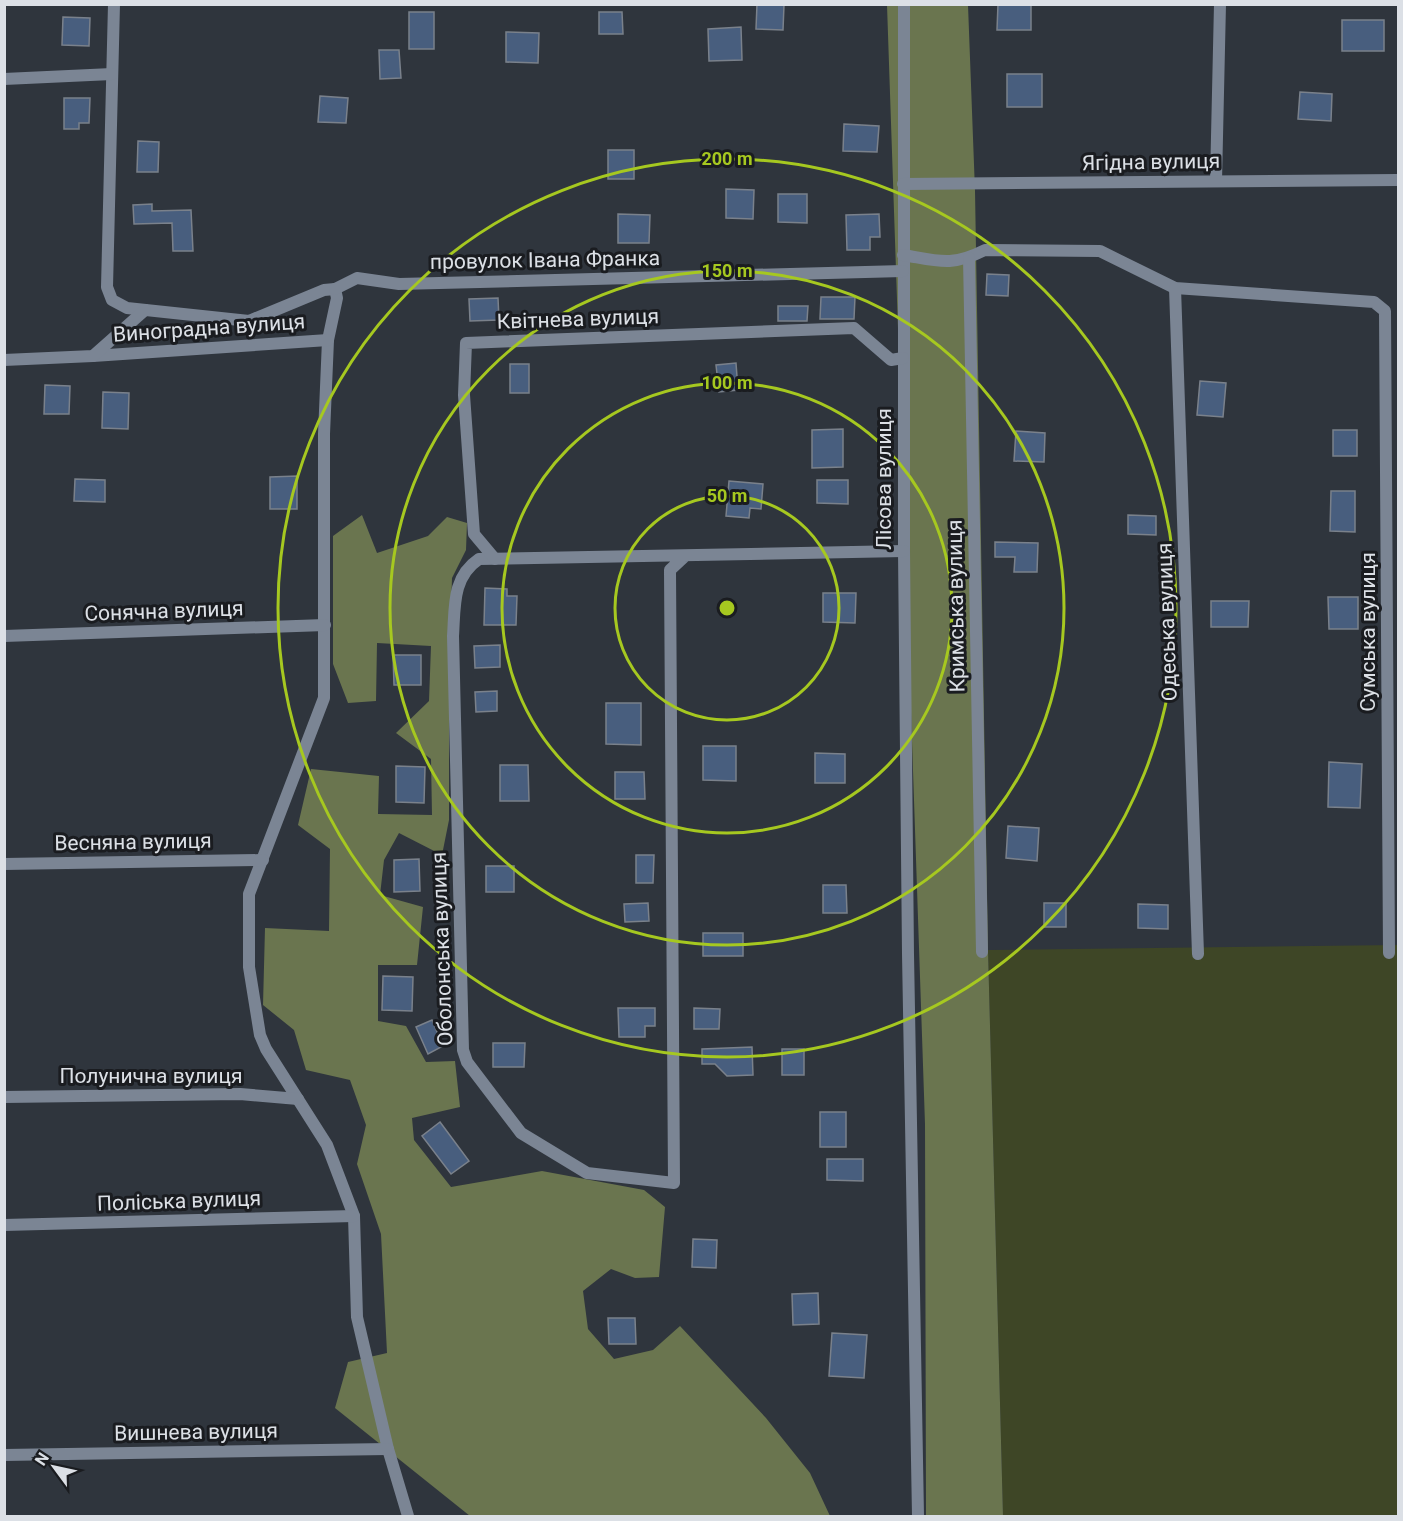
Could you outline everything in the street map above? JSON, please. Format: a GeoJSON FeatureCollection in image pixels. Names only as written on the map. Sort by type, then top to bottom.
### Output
{"type":"FeatureCollection","features":[{"type":"Feature","properties":{"kind":"street"},"geometry":{"type":"LineString","coordinates":[[4,79],[112,74],[114,4]]}},
{"type":"Feature","properties":{"kind":"street","name":"Лісова вулиця"},"geometry":{"type":"LineString","coordinates":[[904,4],[904,551],[908,954],[918,1516]]}},
{"type":"Feature","properties":{"kind":"street"},"geometry":{"type":"LineString","coordinates":[[1216,181],[1220,4]]}},
{"type":"Feature","properties":{"kind":"street","name":"провулок Івана Франка"},"geometry":{"type":"LineString","coordinates":[[112,74],[107,287],[112,300],[127,308],[249,321],[357,278],[399,284],[903,271]]}},
{"type":"Feature","properties":{"kind":"street","name":"Ягідна вулиця"},"geometry":{"type":"LineString","coordinates":[[903,184],[1398,180]]}},
{"type":"Feature","properties":{"kind":"street"},"geometry":{"type":"LineString","coordinates":[[903,255],[949,263],[969,258],[985,250],[1100,251],[1175,288]]}},
{"type":"Feature","properties":{"kind":"street","name":"Кримська вулиця"},"geometry":{"type":"LineString","coordinates":[[969,258],[982,952]]}},
{"type":"Feature","properties":{"kind":"street","name":"Сумська вулиця"},"geometry":{"type":"LineString","coordinates":[[1175,288],[1374,302],[1385,310],[1389,953]]}},
{"type":"Feature","properties":{"kind":"street","name":"Одеська вулиця"},"geometry":{"type":"LineString","coordinates":[[1175,288],[1198,954]]}},
{"type":"Feature","properties":{"kind":"street"},"geometry":{"type":"LineString","coordinates":[[334,289],[337,298],[328,340],[324,434],[324,698],[249,894],[249,967],[260,1035],[266,1049],[327,1145],[354,1216],[357,1317],[388,1449],[408,1516]]}},
{"type":"Feature","properties":{"kind":"street","name":"Виноградна вулиця"},"geometry":{"type":"LineString","coordinates":[[93,356],[145,310]]}},
{"type":"Feature","properties":{"kind":"street","name":"Квітнева вулиця"},"geometry":{"type":"LineString","coordinates":[[495,559],[474,534],[464,395],[466,343],[854,328],[891,360],[903,358]]}},
{"type":"Feature","properties":{"kind":"street","name":"Виноградна вулиця"},"geometry":{"type":"LineString","coordinates":[[4,360],[328,340]]}},
{"type":"Feature","properties":{"kind":"street","name":"Оболонська вулиця"},"geometry":{"type":"LineString","coordinates":[[685,556],[670,570],[674,1183],[587,1173],[521,1133],[472,1070],[464,1050],[453,636],[455,602],[462,575],[478,558],[904,551]]}},
{"type":"Feature","properties":{"kind":"street","name":"Сонячна вулиця"},"geometry":{"type":"LineString","coordinates":[[4,636],[325,625]]}},
{"type":"Feature","properties":{"kind":"street","name":"Весняна вулиця"},"geometry":{"type":"LineString","coordinates":[[4,864],[263,860]]}},
{"type":"Feature","properties":{"kind":"street","name":"Полунична вулиця"},"geometry":{"type":"LineString","coordinates":[[4,1097],[240,1094],[298,1099]]}},
{"type":"Feature","properties":{"kind":"street","name":"Поліська вулиця"},"geometry":{"type":"LineString","coordinates":[[4,1226],[354,1216]]}},
{"type":"Feature","properties":{"kind":"street","name":"Вишнева вулиця"},"geometry":{"type":"LineString","coordinates":[[4,1455],[388,1449]]}},
{"type":"Feature","properties":{"kind":"green space"},"geometry":{"type":"Polygon","coordinates":[[[887,5],[968,5],[975,191],[988,950],[1003,1516],[926,1516],[925,1124],[887,5]]]}},
{"type":"Feature","properties":{"kind":"green space"},"geometry":{"type":"Polygon","coordinates":[[[362,515],[377,553],[428,536],[447,517],[467,523],[466,550],[452,578],[449,670],[449,820],[442,855],[399,833],[384,860],[380,895],[423,907],[417,965],[378,965],[378,1021],[406,1026],[426,1062],[455,1061],[460,1107],[412,1118],[414,1140],[451,1187],[542,1171],[644,1190],[665,1207],[659,1277],[635,1278],[611,1269],[583,1291],[588,1329],[614,1359],[653,1350],[680,1326],[766,1418],[810,1473],[830,1516],[470,1516],[335,1408],[348,1362],[387,1353],[381,1234],[357,1164],[366,1125],[350,1080],[306,1070],[294,1030],[263,1005],[265,928],[329,931],[330,849],[298,825],[311,769],[379,776],[378,814],[432,815],[431,759],[396,733],[429,701],[431,646],[377,643],[376,701],[348,703],[333,664],[333,536],[362,515]]]}},
{"type":"Feature","properties":{"kind":"green space"},"geometry":{"type":"Polygon","coordinates":[[[1398,945],[1398,1516],[1003,1516],[988,950],[1398,945]]]}},
{"type":"Feature","properties":{"kind":"building"},"geometry":{"type":"Polygon","coordinates":[[[757,4],[784,5],[783,30],[756,29],[757,4]]]}},
{"type":"Feature","properties":{"kind":"building"},"geometry":{"type":"Polygon","coordinates":[[[998,4],[1031,4],[1031,30],[997,30],[998,4]]]}},
{"type":"Feature","properties":{"kind":"building"},"geometry":{"type":"Polygon","coordinates":[[[409,12],[434,12],[434,49],[409,49],[409,12]]]}},
{"type":"Feature","properties":{"kind":"building"},"geometry":{"type":"Polygon","coordinates":[[[599,12],[622,12],[623,34],[599,34],[599,12]]]}},
{"type":"Feature","properties":{"kind":"building"},"geometry":{"type":"Polygon","coordinates":[[[63,17],[90,18],[89,46],[62,45],[63,17]]]}},
{"type":"Feature","properties":{"kind":"building"},"geometry":{"type":"Polygon","coordinates":[[[1342,20],[1384,20],[1384,51],[1342,51],[1342,20]]]}},
{"type":"Feature","properties":{"kind":"building"},"geometry":{"type":"Polygon","coordinates":[[[741,27],[742,60],[709,61],[708,29],[741,27]]]}},
{"type":"Feature","properties":{"kind":"building"},"geometry":{"type":"Polygon","coordinates":[[[506,32],[539,33],[538,63],[506,62],[506,32]]]}},
{"type":"Feature","properties":{"kind":"building"},"geometry":{"type":"Polygon","coordinates":[[[379,50],[399,50],[401,78],[380,79],[379,50]]]}},
{"type":"Feature","properties":{"kind":"building"},"geometry":{"type":"Polygon","coordinates":[[[1007,74],[1042,74],[1042,107],[1007,107],[1007,74]]]}},
{"type":"Feature","properties":{"kind":"building"},"geometry":{"type":"Polygon","coordinates":[[[1300,92],[1332,94],[1331,121],[1298,119],[1300,92]]]}},
{"type":"Feature","properties":{"kind":"building"},"geometry":{"type":"Polygon","coordinates":[[[320,96],[348,98],[346,123],[318,122],[320,96]]]}},
{"type":"Feature","properties":{"kind":"building"},"geometry":{"type":"Polygon","coordinates":[[[64,98],[90,98],[89,123],[79,123],[79,129],[64,129],[64,98]]]}},
{"type":"Feature","properties":{"kind":"building"},"geometry":{"type":"Polygon","coordinates":[[[844,124],[879,126],[877,152],[843,151],[844,124]]]}},
{"type":"Feature","properties":{"kind":"building"},"geometry":{"type":"Polygon","coordinates":[[[138,141],[159,142],[158,172],[137,172],[138,141]]]}},
{"type":"Feature","properties":{"kind":"building"},"geometry":{"type":"Polygon","coordinates":[[[608,150],[634,150],[634,179],[608,179],[608,150]]]}},
{"type":"Feature","properties":{"kind":"building"},"geometry":{"type":"Polygon","coordinates":[[[726,189],[754,190],[753,219],[726,218],[726,189]]]}},
{"type":"Feature","properties":{"kind":"building"},"geometry":{"type":"Polygon","coordinates":[[[778,194],[807,194],[807,223],[778,222],[778,194]]]}},
{"type":"Feature","properties":{"kind":"building"},"geometry":{"type":"Polygon","coordinates":[[[152,204],[152,211],[191,210],[193,251],[173,251],[172,223],[134,224],[133,205],[152,204]]]}},
{"type":"Feature","properties":{"kind":"building"},"geometry":{"type":"Polygon","coordinates":[[[618,214],[650,215],[649,243],[618,243],[618,214]]]}},
{"type":"Feature","properties":{"kind":"building"},"geometry":{"type":"Polygon","coordinates":[[[879,214],[880,237],[870,237],[870,250],[847,250],[846,215],[879,214]]]}},
{"type":"Feature","properties":{"kind":"building"},"geometry":{"type":"Polygon","coordinates":[[[987,274],[1009,275],[1008,296],[986,295],[987,274]]]}},
{"type":"Feature","properties":{"kind":"building"},"geometry":{"type":"Polygon","coordinates":[[[821,297],[855,297],[854,319],[820,319],[821,297]]]}},
{"type":"Feature","properties":{"kind":"building"},"geometry":{"type":"Polygon","coordinates":[[[498,298],[499,320],[470,321],[469,299],[498,298]]]}},
{"type":"Feature","properties":{"kind":"building"},"geometry":{"type":"Polygon","coordinates":[[[778,306],[808,306],[807,321],[778,321],[778,306]]]}},
{"type":"Feature","properties":{"kind":"building"},"geometry":{"type":"Polygon","coordinates":[[[736,363],[738,390],[719,392],[716,365],[736,363]]]}},
{"type":"Feature","properties":{"kind":"building"},"geometry":{"type":"Polygon","coordinates":[[[510,364],[529,364],[529,393],[510,393],[510,364]]]}},
{"type":"Feature","properties":{"kind":"building"},"geometry":{"type":"Polygon","coordinates":[[[1200,381],[1226,383],[1223,417],[1197,415],[1200,381]]]}},
{"type":"Feature","properties":{"kind":"building"},"geometry":{"type":"Polygon","coordinates":[[[45,385],[70,386],[69,414],[44,414],[45,385]]]}},
{"type":"Feature","properties":{"kind":"building"},"geometry":{"type":"Polygon","coordinates":[[[103,392],[129,393],[128,429],[102,428],[103,392]]]}},
{"type":"Feature","properties":{"kind":"building"},"geometry":{"type":"Polygon","coordinates":[[[843,429],[843,467],[812,468],[812,430],[843,429]]]}},
{"type":"Feature","properties":{"kind":"building"},"geometry":{"type":"Polygon","coordinates":[[[1333,430],[1357,430],[1357,456],[1333,456],[1333,430]]]}},
{"type":"Feature","properties":{"kind":"building"},"geometry":{"type":"Polygon","coordinates":[[[1016,431],[1045,433],[1044,462],[1014,461],[1016,431]]]}},
{"type":"Feature","properties":{"kind":"building"},"geometry":{"type":"Polygon","coordinates":[[[297,476],[297,509],[270,509],[270,477],[297,476]]]}},
{"type":"Feature","properties":{"kind":"building"},"geometry":{"type":"Polygon","coordinates":[[[75,479],[105,480],[105,502],[74,501],[75,479]]]}},
{"type":"Feature","properties":{"kind":"building"},"geometry":{"type":"Polygon","coordinates":[[[817,480],[848,480],[848,504],[817,503],[817,480]]]}},
{"type":"Feature","properties":{"kind":"building"},"geometry":{"type":"Polygon","coordinates":[[[729,481],[763,484],[761,509],[750,508],[749,518],[726,516],[729,481]]]}},
{"type":"Feature","properties":{"kind":"building"},"geometry":{"type":"Polygon","coordinates":[[[1331,491],[1355,491],[1355,532],[1330,531],[1331,491]]]}},
{"type":"Feature","properties":{"kind":"building"},"geometry":{"type":"Polygon","coordinates":[[[1128,515],[1156,516],[1156,535],[1128,534],[1128,515]]]}},
{"type":"Feature","properties":{"kind":"building"},"geometry":{"type":"Polygon","coordinates":[[[995,542],[1038,543],[1037,572],[1014,572],[1015,557],[995,557],[995,542]]]}},
{"type":"Feature","properties":{"kind":"building"},"geometry":{"type":"Polygon","coordinates":[[[485,588],[507,589],[507,596],[517,596],[516,625],[484,625],[485,588]]]}},
{"type":"Feature","properties":{"kind":"building"},"geometry":{"type":"Polygon","coordinates":[[[823,593],[856,593],[855,623],[823,622],[823,593]]]}},
{"type":"Feature","properties":{"kind":"building"},"geometry":{"type":"Polygon","coordinates":[[[1328,597],[1358,597],[1358,629],[1329,629],[1328,597]]]}},
{"type":"Feature","properties":{"kind":"building"},"geometry":{"type":"Polygon","coordinates":[[[1211,601],[1249,601],[1248,627],[1211,627],[1211,601]]]}},
{"type":"Feature","properties":{"kind":"building"},"geometry":{"type":"Polygon","coordinates":[[[500,645],[500,667],[475,668],[474,646],[500,645]]]}},
{"type":"Feature","properties":{"kind":"building"},"geometry":{"type":"Polygon","coordinates":[[[393,655],[421,655],[421,685],[394,685],[393,655]]]}},
{"type":"Feature","properties":{"kind":"building"},"geometry":{"type":"Polygon","coordinates":[[[497,691],[497,711],[476,712],[475,692],[497,691]]]}},
{"type":"Feature","properties":{"kind":"building"},"geometry":{"type":"Polygon","coordinates":[[[606,703],[641,703],[641,745],[606,744],[606,703]]]}},
{"type":"Feature","properties":{"kind":"building"},"geometry":{"type":"Polygon","coordinates":[[[703,746],[736,746],[736,781],[703,780],[703,746]]]}},
{"type":"Feature","properties":{"kind":"building"},"geometry":{"type":"Polygon","coordinates":[[[815,753],[845,754],[845,783],[815,783],[815,753]]]}},
{"type":"Feature","properties":{"kind":"building"},"geometry":{"type":"Polygon","coordinates":[[[1329,762],[1362,764],[1360,808],[1328,807],[1329,762]]]}},
{"type":"Feature","properties":{"kind":"building"},"geometry":{"type":"Polygon","coordinates":[[[500,765],[528,765],[529,801],[500,801],[500,765]]]}},
{"type":"Feature","properties":{"kind":"building"},"geometry":{"type":"Polygon","coordinates":[[[396,766],[425,767],[424,803],[396,802],[396,766]]]}},
{"type":"Feature","properties":{"kind":"building"},"geometry":{"type":"Polygon","coordinates":[[[615,772],[644,772],[645,799],[615,799],[615,772]]]}},
{"type":"Feature","properties":{"kind":"building"},"geometry":{"type":"Polygon","coordinates":[[[1008,826],[1039,828],[1037,861],[1006,858],[1008,826]]]}},
{"type":"Feature","properties":{"kind":"building"},"geometry":{"type":"Polygon","coordinates":[[[636,855],[654,855],[653,883],[636,883],[636,855]]]}},
{"type":"Feature","properties":{"kind":"building"},"geometry":{"type":"Polygon","coordinates":[[[419,859],[420,891],[394,892],[394,860],[419,859]]]}},
{"type":"Feature","properties":{"kind":"building"},"geometry":{"type":"Polygon","coordinates":[[[486,866],[514,866],[514,892],[486,892],[486,866]]]}},
{"type":"Feature","properties":{"kind":"building"},"geometry":{"type":"Polygon","coordinates":[[[823,885],[846,885],[847,913],[823,913],[823,885]]]}},
{"type":"Feature","properties":{"kind":"building"},"geometry":{"type":"Polygon","coordinates":[[[648,903],[649,921],[625,922],[624,904],[648,903]]]}},
{"type":"Feature","properties":{"kind":"building"},"geometry":{"type":"Polygon","coordinates":[[[1044,903],[1066,903],[1066,927],[1044,927],[1044,903]]]}},
{"type":"Feature","properties":{"kind":"building"},"geometry":{"type":"Polygon","coordinates":[[[1138,904],[1168,905],[1168,929],[1138,928],[1138,904]]]}},
{"type":"Feature","properties":{"kind":"building"},"geometry":{"type":"Polygon","coordinates":[[[703,933],[743,933],[743,956],[703,956],[703,933]]]}},
{"type":"Feature","properties":{"kind":"building"},"geometry":{"type":"Polygon","coordinates":[[[383,976],[413,977],[412,1011],[382,1010],[383,976]]]}},
{"type":"Feature","properties":{"kind":"building"},"geometry":{"type":"Polygon","coordinates":[[[618,1008],[655,1008],[655,1026],[645,1026],[645,1037],[619,1037],[618,1008]]]}},
{"type":"Feature","properties":{"kind":"building"},"geometry":{"type":"Polygon","coordinates":[[[694,1008],[720,1009],[719,1029],[694,1029],[694,1008]]]}},
{"type":"Feature","properties":{"kind":"building"},"geometry":{"type":"Polygon","coordinates":[[[432,1020],[443,1046],[428,1054],[416,1027],[432,1020]]]}},
{"type":"Feature","properties":{"kind":"building"},"geometry":{"type":"Polygon","coordinates":[[[493,1043],[525,1043],[524,1067],[493,1067],[493,1043]]]}},
{"type":"Feature","properties":{"kind":"building"},"geometry":{"type":"Polygon","coordinates":[[[752,1047],[753,1075],[727,1076],[715,1064],[702,1064],[702,1049],[752,1047]]]}},
{"type":"Feature","properties":{"kind":"building"},"geometry":{"type":"Polygon","coordinates":[[[782,1049],[804,1049],[804,1075],[782,1075],[782,1049]]]}},
{"type":"Feature","properties":{"kind":"building"},"geometry":{"type":"Polygon","coordinates":[[[820,1112],[846,1112],[846,1147],[820,1147],[820,1112]]]}},
{"type":"Feature","properties":{"kind":"building"},"geometry":{"type":"Polygon","coordinates":[[[440,1122],[469,1161],[451,1174],[422,1136],[440,1122]]]}},
{"type":"Feature","properties":{"kind":"building"},"geometry":{"type":"Polygon","coordinates":[[[827,1159],[863,1159],[863,1181],[827,1180],[827,1159]]]}},
{"type":"Feature","properties":{"kind":"building"},"geometry":{"type":"Polygon","coordinates":[[[693,1239],[717,1240],[716,1268],[692,1267],[693,1239]]]}},
{"type":"Feature","properties":{"kind":"building"},"geometry":{"type":"Polygon","coordinates":[[[818,1293],[819,1324],[793,1325],[792,1294],[818,1293]]]}},
{"type":"Feature","properties":{"kind":"building"},"geometry":{"type":"Polygon","coordinates":[[[608,1318],[635,1318],[636,1344],[609,1344],[608,1318]]]}},
{"type":"Feature","properties":{"kind":"building"},"geometry":{"type":"Polygon","coordinates":[[[832,1333],[867,1335],[864,1378],[829,1376],[832,1333]]]}}]}
